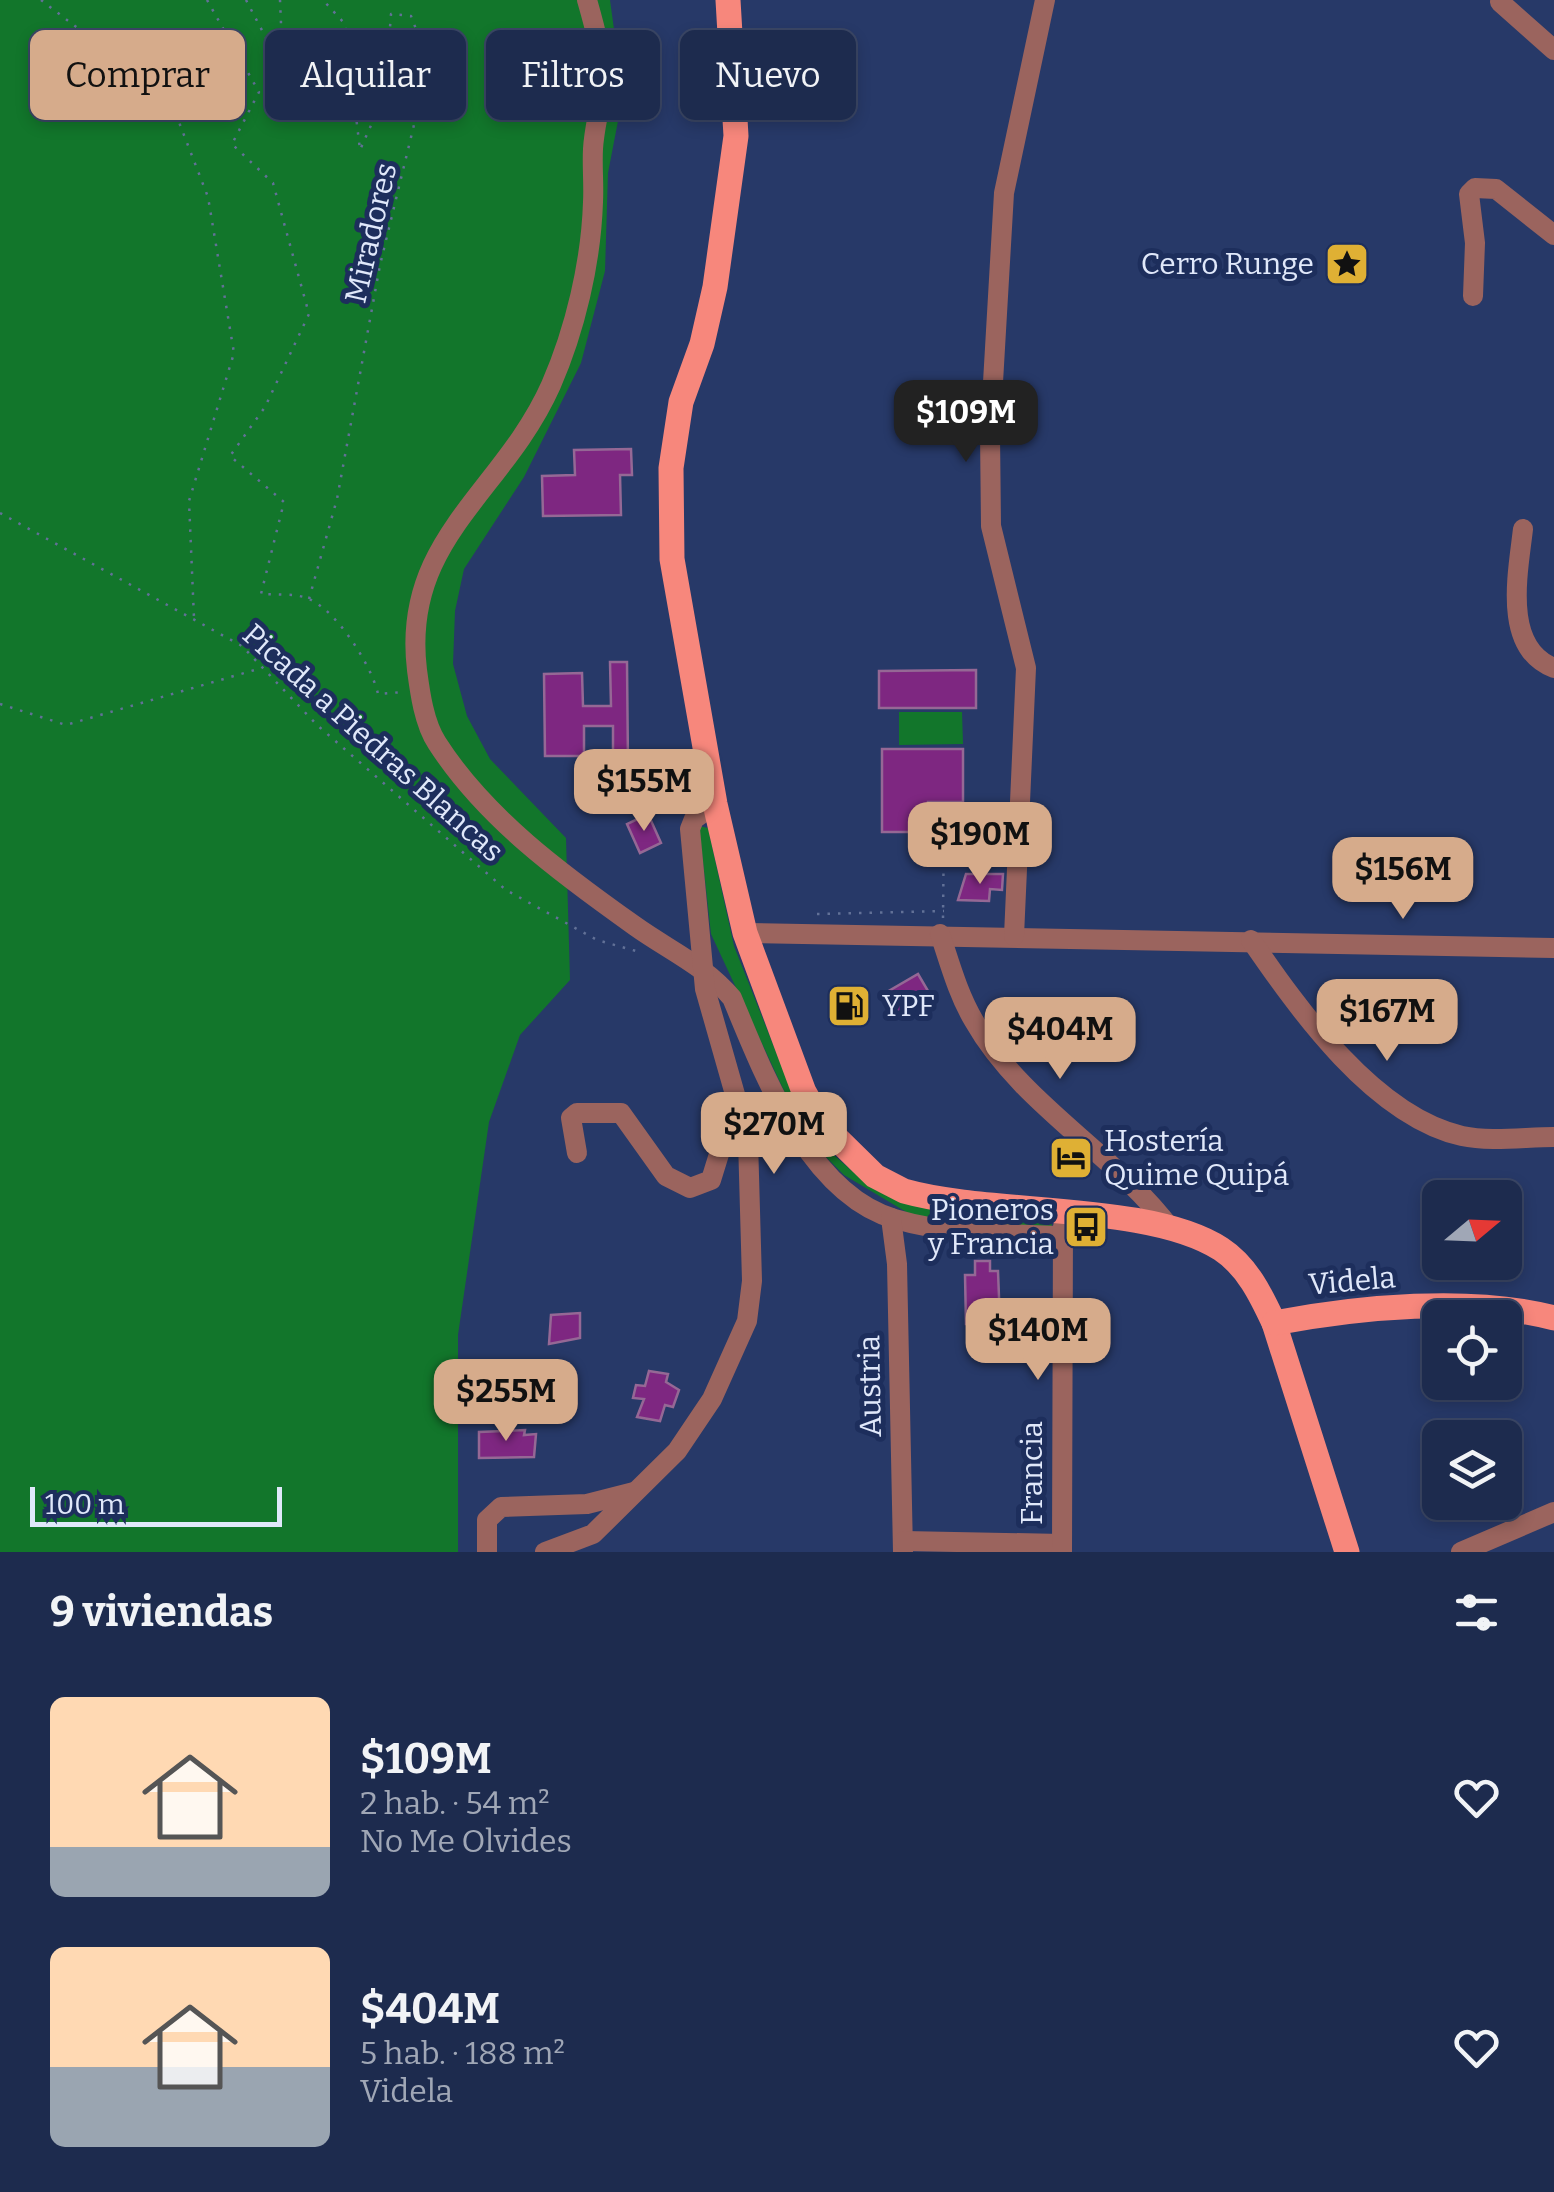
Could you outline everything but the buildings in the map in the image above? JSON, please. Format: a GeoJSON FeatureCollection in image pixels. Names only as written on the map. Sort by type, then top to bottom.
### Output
{"type":"FeatureCollection","features":[{"type":"Feature","properties":{"kind":"main road"},"geometry":{"type":"LineString","coordinates":[[728,0],[736,136],[702,344],[681,402],[670,488],[672,559],[715,804],[745,933],[804,1092],[822,1124],[846,1152],[875,1176],[904,1191],[1063,1225],[1171,1229],[1202,1239],[1231,1257],[1258,1290],[1274,1323],[1347,1552]]}},
{"type":"Feature","properties":{"kind":"main road","name":"Videla"},"geometry":{"type":"LineString","coordinates":[[1274,1323],[1426,1308],[1496,1308],[1554,1318]]}},
{"type":"Feature","properties":{"kind":"street"},"geometry":{"type":"LineString","coordinates":[[587,0],[598,38],[602,86],[593,149],[593,205],[574,326],[550,388],[515,449],[440,542],[422,586],[412,631],[420,690],[434,738],[474,796],[608,906],[701,965],[732,998],[770,1087],[808,1150],[864,1204],[891,1218],[971,1232],[1063,1225]]}},
{"type":"Feature","properties":{"kind":"street"},"geometry":{"type":"LineString","coordinates":[[1014,936],[1026,668],[991,526],[990,434],[1004,193],[1045,0]]}},
{"type":"Feature","properties":{"kind":"street"},"geometry":{"type":"LineString","coordinates":[[1500,2],[1554,50]]}},
{"type":"Feature","properties":{"kind":"street"},"geometry":{"type":"LineString","coordinates":[[1473,296],[1475,243],[1469,194],[1475,188],[1496,190],[1554,236]]}},
{"type":"Feature","properties":{"kind":"street"},"geometry":{"type":"LineString","coordinates":[[1523,529],[1517,608],[1522,635],[1532,657],[1554,668]]}},
{"type":"Feature","properties":{"kind":"street"},"geometry":{"type":"LineString","coordinates":[[545,1552],[593,1534],[640,1490],[698,1422],[738,1350],[747,1320],[752,1282],[744,1122],[701,965],[690,829],[694,819],[715,804]]}},
{"type":"Feature","properties":{"kind":"street"},"geometry":{"type":"LineString","coordinates":[[745,933],[1554,948]]}},
{"type":"Feature","properties":{"kind":"street"},"geometry":{"type":"LineString","coordinates":[[940,934],[958,990],[1002,1061],[1132,1181],[1171,1229]]}},
{"type":"Feature","properties":{"kind":"street"},"geometry":{"type":"LineString","coordinates":[[1251,940],[1306,1021],[1368,1081],[1428,1124],[1464,1136],[1554,1136]]}},
{"type":"Feature","properties":{"kind":"street"},"geometry":{"type":"LineString","coordinates":[[578,1153],[572,1118],[577,1113],[621,1114],[666,1176],[690,1188],[711,1180],[728,1125],[744,1122]]}},
{"type":"Feature","properties":{"kind":"street","name":"Austria"},"geometry":{"type":"LineString","coordinates":[[891,1218],[897,1264],[904,1547]]}},
{"type":"Feature","properties":{"kind":"street","name":"Francia"},"geometry":{"type":"LineString","coordinates":[[1062,1548],[1063,1225]]}},
{"type":"Feature","properties":{"kind":"street"},"geometry":{"type":"LineString","coordinates":[[486,1552],[487,1520],[501,1507],[587,1504],[640,1490]]}},
{"type":"Feature","properties":{"kind":"street"},"geometry":{"type":"LineString","coordinates":[[1461,1552],[1554,1512]]}},
{"type":"Feature","properties":{"kind":"street"},"geometry":{"type":"LineString","coordinates":[[904,1547],[1062,1548]]}},
{"type":"Feature","properties":{"kind":"path"},"geometry":{"type":"LineString","coordinates":[[40,0],[170,99],[208,197],[234,353],[188,501],[194,619]]}},
{"type":"Feature","properties":{"kind":"path"},"geometry":{"type":"LineString","coordinates":[[207,0],[259,92],[232,144],[274,182],[309,314],[264,407],[230,456],[284,502],[261,594],[309,599],[350,637],[373,671],[378,694],[420,690]]}},
{"type":"Feature","properties":{"kind":"path"},"geometry":{"type":"LineString","coordinates":[[246,0],[282,70],[280,0]]}},
{"type":"Feature","properties":{"kind":"path","name":"Miradores"},"geometry":{"type":"LineString","coordinates":[[309,599],[337,499],[380,264],[430,63],[411,16],[392,14],[385,94],[360,150],[345,24],[323,0]]}},
{"type":"Feature","properties":{"kind":"path","name":"Picada a Piedras Blancas"},"geometry":{"type":"LineString","coordinates":[[0,514],[242,646],[260,669],[506,890],[597,940],[651,956],[670,948]]}},
{"type":"Feature","properties":{"kind":"path"},"geometry":{"type":"LineString","coordinates":[[0,704],[66,725],[260,669]]}},
{"type":"Feature","properties":{"kind":"path"},"geometry":{"type":"LineString","coordinates":[[940,934],[944,911],[944,820]]}},
{"type":"Feature","properties":{"kind":"path"},"geometry":{"type":"LineString","coordinates":[[816,914],[944,911]]}},
{"type":"Feature","properties":{"kind":"green space"},"geometry":{"type":"Polygon","coordinates":[[[0,0],[610,0],[614,30],[486,30],[486,120],[618,120],[608,173],[605,271],[581,363],[524,477],[464,569],[455,611],[453,664],[467,716],[490,759],[566,838],[570,980],[520,1035],[489,1122],[458,1335],[458,1552],[0,1552],[0,0]]]}},
{"type":"Feature","properties":{"kind":"green space"},"geometry":{"type":"Polygon","coordinates":[[[899,712],[962,712],[963,744],[899,745],[899,712]]]}},
{"type":"Feature","properties":{"kind":"green space"},"geometry":{"type":"Polygon","coordinates":[[[699,826],[708,828],[734,946],[793,1095],[820,1143],[859,1177],[917,1206],[1052,1224],[1050,1231],[913,1216],[844,1175],[805,1136],[711,934],[699,826]]]}},
{"type":"Feature","properties":{"kind":"place","name":"Cerro Runge"},"geometry":{"type":"Point","coordinates":[1347,264]}},
{"type":"Feature","properties":{"kind":"place","name":"YPF"},"geometry":{"type":"Point","coordinates":[849,1006]}},
{"type":"Feature","properties":{"kind":"place","name":"Hostería Quime Quipá"},"geometry":{"type":"Point","coordinates":[1071,1158]}},
{"type":"Feature","properties":{"kind":"place","name":"Pioneros y Francia"},"geometry":{"type":"Point","coordinates":[1086,1227]}}]}
